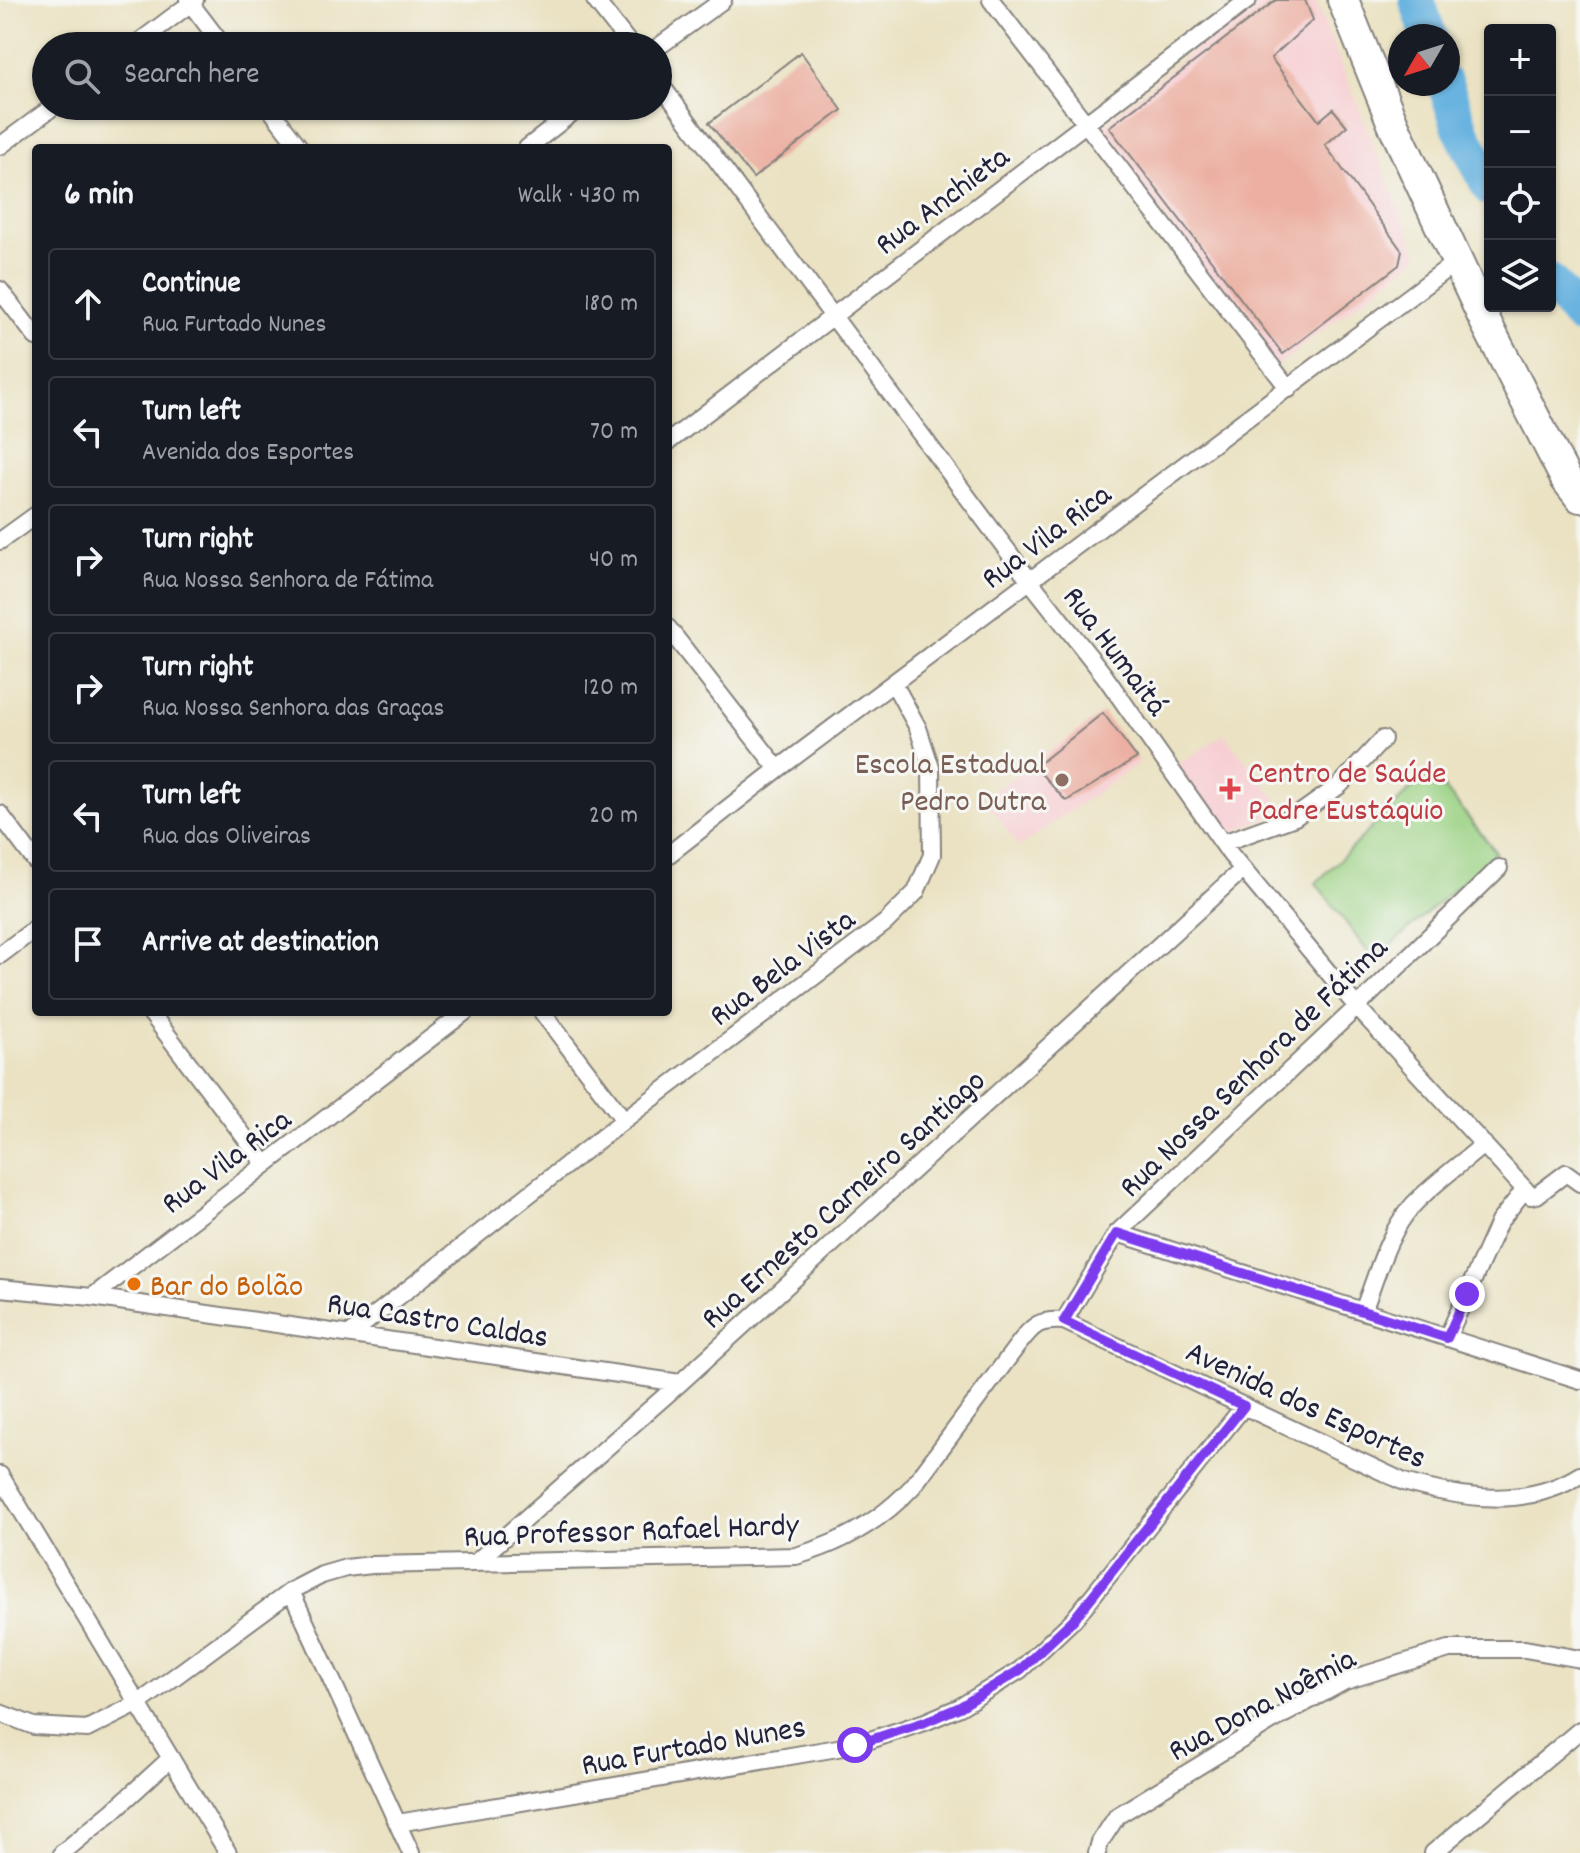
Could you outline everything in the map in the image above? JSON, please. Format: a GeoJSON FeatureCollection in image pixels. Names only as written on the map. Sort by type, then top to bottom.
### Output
{"type":"FeatureCollection","features":[{"type":"Feature","properties":{"kind":"highway"},"geometry":{"type":"LineString","coordinates":[[1343,0],[1393,124],[1457,261],[1537,424],[1566,479],[1580,497]]}},
{"type":"Feature","properties":{"kind":"street"},"geometry":{"type":"LineString","coordinates":[[595,0],[620,32]]}},
{"type":"Feature","properties":{"kind":"street"},"geometry":{"type":"LineString","coordinates":[[672,37],[723,0]]}},
{"type":"Feature","properties":{"kind":"street"},"geometry":{"type":"LineString","coordinates":[[991,0],[1289,389]]}},
{"type":"Feature","properties":{"kind":"street","name":"Rua Anchieta"},"geometry":{"type":"LineString","coordinates":[[672,439],[1248,0]]}},
{"type":"Feature","properties":{"kind":"street"},"geometry":{"type":"LineString","coordinates":[[152,32],[191,1],[213,32]]}},
{"type":"Feature","properties":{"kind":"street","name":"Rua Humaitá"},"geometry":{"type":"LineString","coordinates":[[672,100],[1030,581],[1104,675],[1243,869],[1357,1007],[1525,1189]]}},
{"type":"Feature","properties":{"kind":"street"},"geometry":{"type":"LineString","coordinates":[[0,146],[35,120]]}},
{"type":"Feature","properties":{"kind":"street"},"geometry":{"type":"LineString","coordinates":[[279,120],[297,144]]}},
{"type":"Feature","properties":{"kind":"street"},"geometry":{"type":"LineString","coordinates":[[532,144],[563,120]]}},
{"type":"Feature","properties":{"kind":"street","name":"Rua Vila Rica"},"geometry":{"type":"LineString","coordinates":[[672,852],[778,769],[1457,261]]}},
{"type":"Feature","properties":{"kind":"street"},"geometry":{"type":"LineString","coordinates":[[0,290],[32,332]]}},
{"type":"Feature","properties":{"kind":"street"},"geometry":{"type":"LineString","coordinates":[[0,541],[32,518]]}},
{"type":"Feature","properties":{"kind":"street"},"geometry":{"type":"LineString","coordinates":[[672,633],[778,769]]}},
{"type":"Feature","properties":{"kind":"street","name":"Rua Bela Vista"},"geometry":{"type":"LineString","coordinates":[[352,1333],[624,1120],[885,923],[916,892],[932,855],[931,768],[918,728],[894,684]]}},
{"type":"Feature","properties":{"kind":"street"},"geometry":{"type":"LineString","coordinates":[[1223,843],[1295,817],[1340,785],[1383,739]]}},
{"type":"Feature","properties":{"kind":"street"},"geometry":{"type":"LineString","coordinates":[[0,814],[32,857]]}},
{"type":"Feature","properties":{"kind":"street","name":"Rua Nossa Senhora de Fátima"},"geometry":{"type":"LineString","coordinates":[[1064,1321],[1117,1233],[1499,868]]}},
{"type":"Feature","properties":{"kind":"street","name":"Rua Ernesto Carneiro Santiago"},"geometry":{"type":"LineString","coordinates":[[475,1563],[680,1383],[1243,869]]}},
{"type":"Feature","properties":{"kind":"street"},"geometry":{"type":"LineString","coordinates":[[0,955],[32,931]]}},
{"type":"Feature","properties":{"kind":"street"},"geometry":{"type":"LineString","coordinates":[[153,1016],[265,1164]]}},
{"type":"Feature","properties":{"kind":"street","name":"Rua Vila Rica"},"geometry":{"type":"LineString","coordinates":[[92,1297],[460,1016]]}},
{"type":"Feature","properties":{"kind":"street"},"geometry":{"type":"LineString","coordinates":[[545,1016],[624,1120]]}},
{"type":"Feature","properties":{"kind":"street"},"geometry":{"type":"LineString","coordinates":[[1363,1311],[1401,1221],[1413,1205],[1484,1144]]}},
{"type":"Feature","properties":{"kind":"street"},"geometry":{"type":"LineString","coordinates":[[1447,1338],[1499,1222],[1525,1189],[1534,1196],[1566,1173],[1580,1183]]}},
{"type":"Feature","properties":{"kind":"street"},"geometry":{"type":"LineString","coordinates":[[1117,1233],[1580,1380]]}},
{"type":"Feature","properties":{"kind":"street"},"geometry":{"type":"LineString","coordinates":[[0,1288],[92,1297]]}},
{"type":"Feature","properties":{"kind":"street","name":"Rua Castro Caldas"},"geometry":{"type":"LineString","coordinates":[[92,1297],[680,1383]]}},
{"type":"Feature","properties":{"kind":"street","name":"Rua Professor Rafael Hardy"},"geometry":{"type":"LineString","coordinates":[[0,1713],[34,1726],[87,1729],[139,1703],[291,1591],[322,1575],[346,1568],[796,1556],[818,1550],[859,1530],[896,1504],[913,1486],[1033,1327],[1045,1319],[1064,1321]]}},
{"type":"Feature","properties":{"kind":"street","name":"Avenida dos Esportes"},"geometry":{"type":"LineString","coordinates":[[1064,1321],[1387,1476],[1440,1492],[1471,1497],[1519,1497],[1555,1488],[1580,1475]]}},
{"type":"Feature","properties":{"kind":"street","name":"Rua Furtado Nunes"},"geometry":{"type":"LineString","coordinates":[[398,1823],[855,1745],[960,1707],[1020,1670],[1074,1619],[1244,1406]]}},
{"type":"Feature","properties":{"kind":"street"},"geometry":{"type":"LineString","coordinates":[[0,1475],[228,1853]]}},
{"type":"Feature","properties":{"kind":"street"},"geometry":{"type":"LineString","coordinates":[[291,1591],[411,1853]]}},
{"type":"Feature","properties":{"kind":"street","name":"Rua Dona Noêmia"},"geometry":{"type":"LineString","coordinates":[[1097,1853],[1100,1842],[1117,1816],[1272,1721],[1345,1681],[1449,1649],[1525,1649],[1580,1659]]}},
{"type":"Feature","properties":{"kind":"street"},"geometry":{"type":"LineString","coordinates":[[1433,1853],[1580,1730]]}},
{"type":"Feature","properties":{"kind":"street"},"geometry":{"type":"LineString","coordinates":[[62,1853],[171,1758]]}},
{"type":"Feature","properties":{"kind":"shaded area"},"geometry":{"type":"Polygon","coordinates":[[[1252,0],[1315,0],[1419,256],[1277,366],[1098,130],[1252,0]]]}},
{"type":"Feature","properties":{"kind":"shaded area","name":"Escola Estadual Pedro Dutra"},"geometry":{"type":"Polygon","coordinates":[[[1103,713],[1140,762],[1019,847],[984,798],[1103,713]]]}},
{"type":"Feature","properties":{"kind":"shaded area","name":"Centro de Saúde Padre Eustáquio"},"geometry":{"type":"Polygon","coordinates":[[[1224,734],[1286,811],[1225,835],[1175,767],[1224,734]]]}},
{"type":"Feature","properties":{"kind":"green space"},"geometry":{"type":"Polygon","coordinates":[[[1430,770],[1496,852],[1374,960],[1316,883],[1430,770]]]}},
{"type":"Feature","properties":{"kind":"building"},"geometry":{"type":"Polygon","coordinates":[[[1276,0],[1305,0],[1313,20],[1271,58],[1319,121],[1333,109],[1347,126],[1325,145],[1402,251],[1399,265],[1283,354],[1109,127],[1276,0]]]}},
{"type":"Feature","properties":{"kind":"building"},"geometry":{"type":"Polygon","coordinates":[[[801,52],[842,110],[753,178],[709,123],[801,52]]]}},
{"type":"Feature","properties":{"kind":"building","name":"Escola Estadual Pedro Dutra"},"geometry":{"type":"Polygon","coordinates":[[[1103,713],[1137,758],[1066,801],[1035,767],[1103,713]]]}},
{"type":"Feature","properties":{"kind":"waterway"},"geometry":{"type":"LineString","coordinates":[[1417,0],[1425,24]]}},
{"type":"Feature","properties":{"kind":"waterway"},"geometry":{"type":"LineString","coordinates":[[1449,96],[1461,130],[1484,176]]}},
{"type":"Feature","properties":{"kind":"waterway"},"geometry":{"type":"LineString","coordinates":[[1556,289],[1580,317]]}},
{"type":"Feature","properties":{"kind":"place","name":"Escola Estadual Pedro Dutra"},"geometry":{"type":"Point","coordinates":[1062,780]}},
{"type":"Feature","properties":{"kind":"place","name":"Centro de Saúde Padre Eustáquio"},"geometry":{"type":"Point","coordinates":[1230,789]}},
{"type":"Feature","properties":{"kind":"place","name":"Bar do Bolão"},"geometry":{"type":"Point","coordinates":[134,1284]}},
{"type":"Feature","properties":{"kind":"route"},"geometry":{"type":"LineString","coordinates":[[855,1745],[960,1707],[1020,1670],[1074,1619],[1244,1406],[1064,1321],[1117,1233],[1447,1338],[1467,1294]]}}]}
